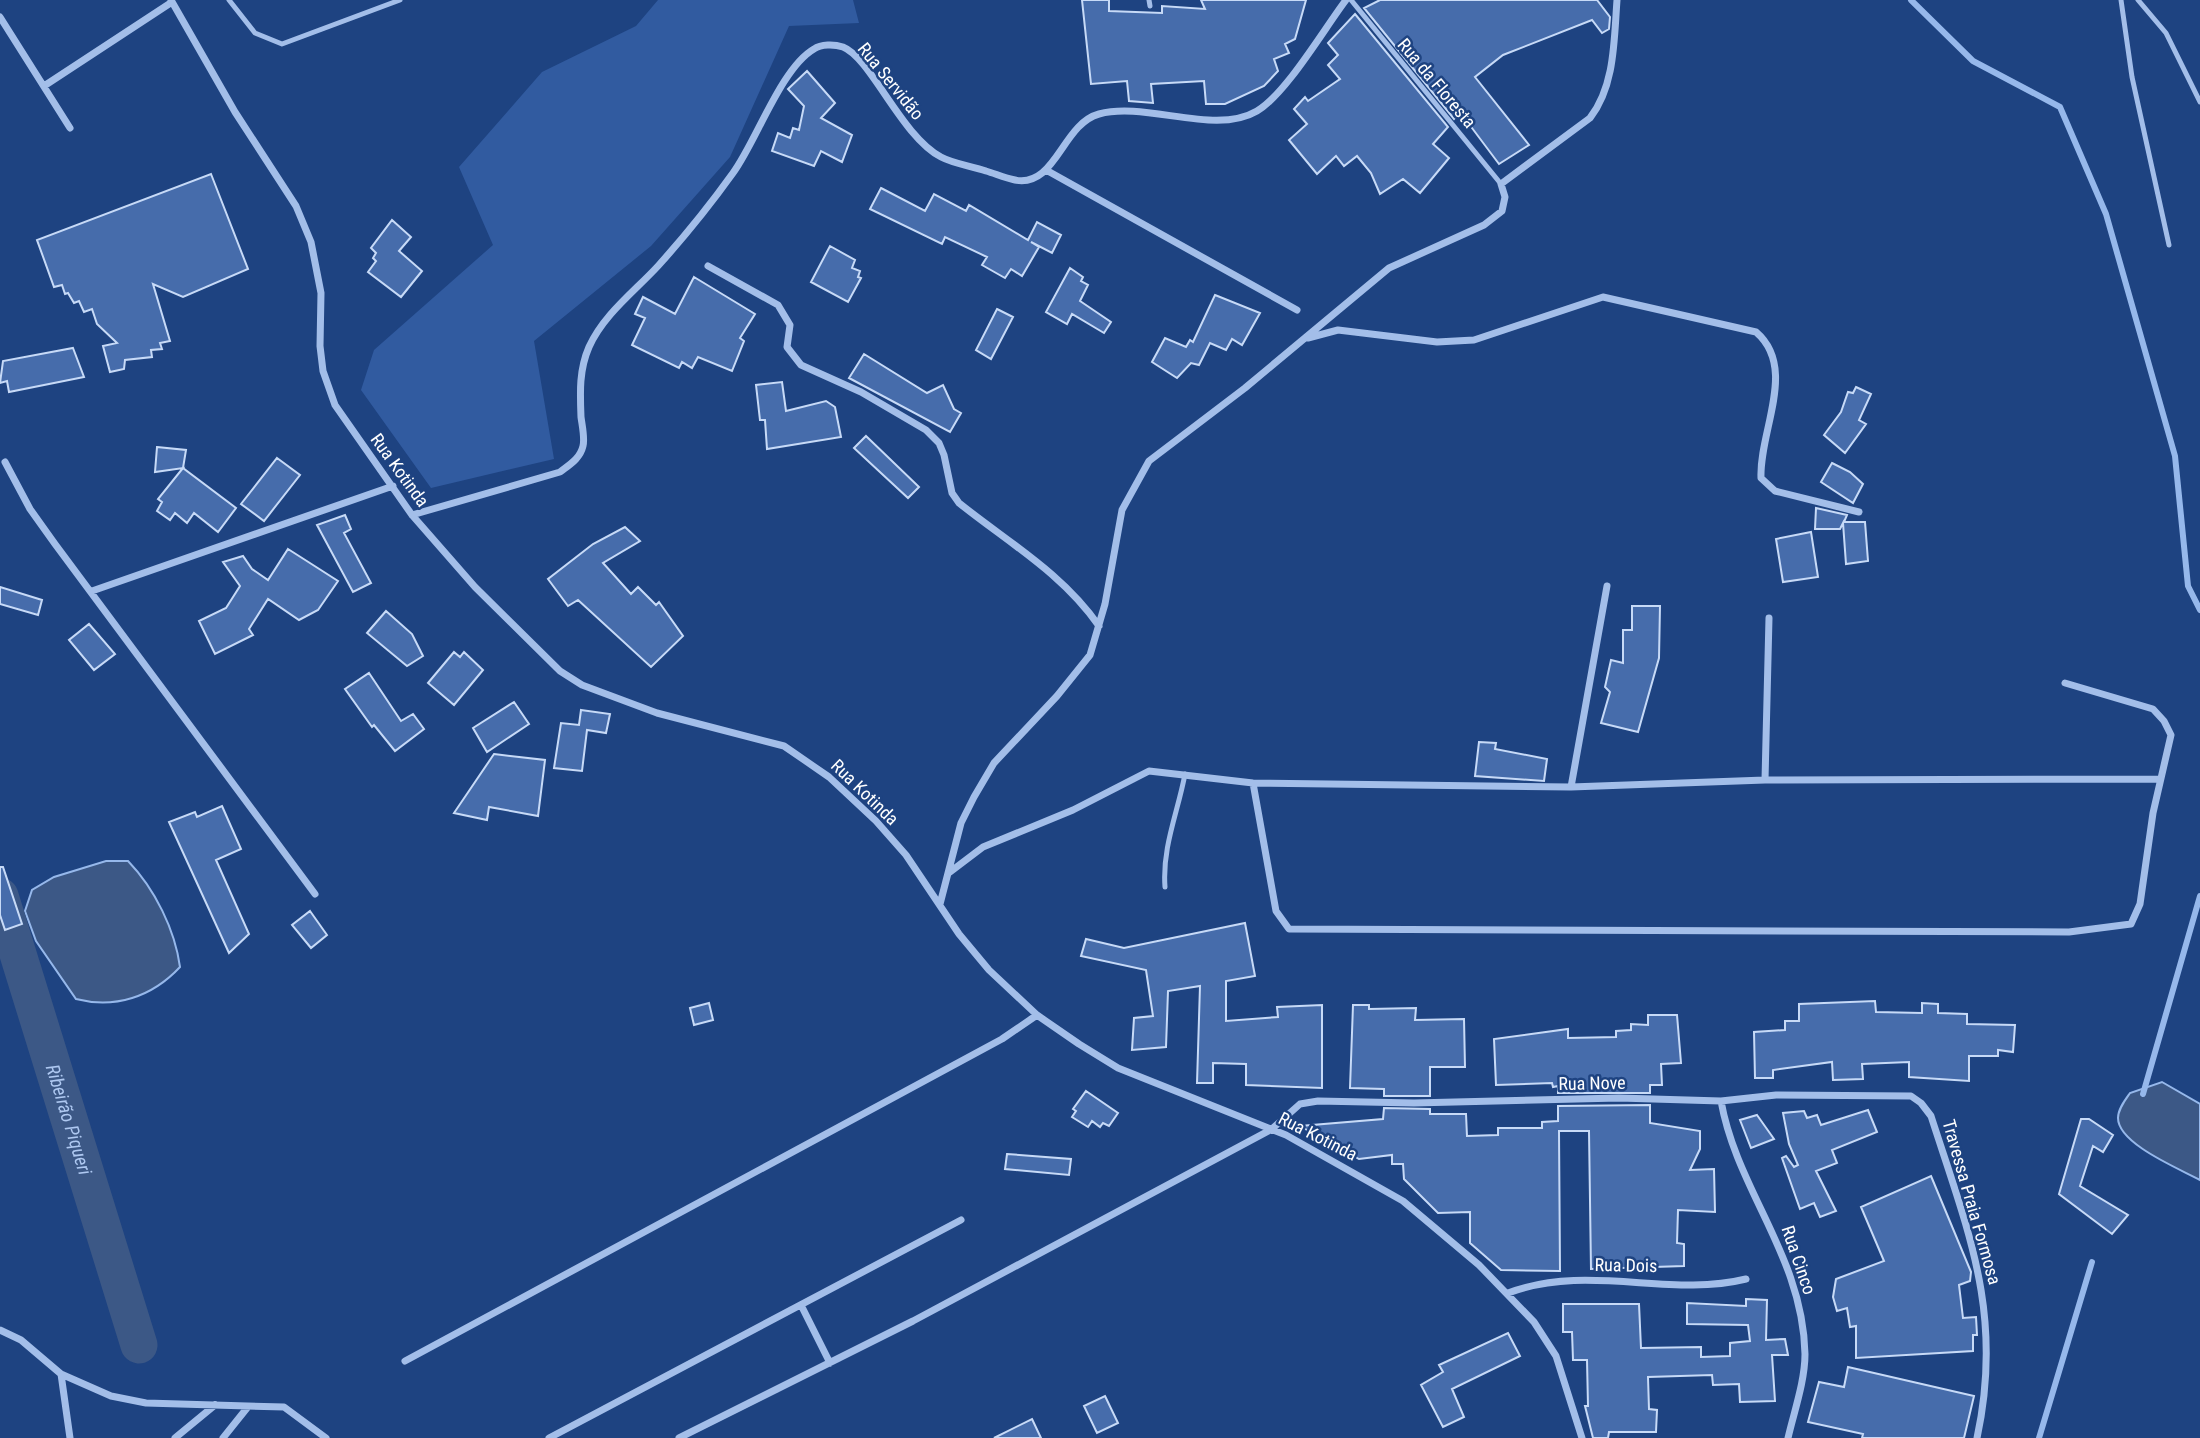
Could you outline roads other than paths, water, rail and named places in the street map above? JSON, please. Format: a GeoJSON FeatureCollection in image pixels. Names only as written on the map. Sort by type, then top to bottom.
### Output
{"type":"FeatureCollection","features":[{"type":"Feature","properties":{"kind":"street"},"geometry":{"type":"LineString","coordinates":[[1297,310],[1046,170],[1070,133],[1079,124],[1098,114],[1130,111],[1219,119],[1250,116],[1261,110],[1348,0]]}},
{"type":"Feature","properties":{"kind":"street"},"geometry":{"type":"LineString","coordinates":[[940,904],[961,823],[974,797],[1014,740],[1078,673],[1093,648],[1100,626],[1122,510],[1149,461],[1304,340],[1389,268],[1494,218],[1505,206],[1501,184],[1590,118],[1601,104],[1609,79],[1617,0]]}},
{"type":"Feature","properties":{"kind":"street"},"geometry":{"type":"LineString","coordinates":[[44,86],[171,1]]}},
{"type":"Feature","properties":{"kind":"street","name":"Rua Kotinda"},"geometry":{"type":"LineString","coordinates":[[171,1],[235,112],[296,206],[311,242],[322,310],[320,346],[329,390],[335,405],[412,515],[475,587],[560,671],[582,685],[636,706],[784,746],[829,777],[876,821],[906,855],[959,934],[989,970],[1037,1015],[1118,1068],[1272,1129],[1403,1201],[1462,1249],[1534,1322],[1556,1356],[1582,1438]]}},
{"type":"Feature","properties":{"kind":"street"},"geometry":{"type":"LineString","coordinates":[[0,17],[70,128]]}},
{"type":"Feature","properties":{"kind":"street","name":"Rua Servidão"},"geometry":{"type":"LineString","coordinates":[[412,515],[560,472],[576,460],[583,445],[580,377],[589,347],[602,325],[659,265],[728,180],[783,85],[813,49],[827,45],[844,47],[858,59],[912,132],[942,157],[1017,181],[1037,177],[1046,170]]}},
{"type":"Feature","properties":{"kind":"street"},"geometry":{"type":"LineString","coordinates":[[708,266],[778,305],[790,326],[787,347],[801,365],[871,398],[926,430],[939,443],[952,493],[959,503],[1049,571],[1084,604],[1100,626]]}},
{"type":"Feature","properties":{"kind":"street"},"geometry":{"type":"LineString","coordinates":[[1304,340],[1338,330],[1437,342],[1474,340],[1603,297],[1756,332],[1769,343],[1777,371],[1760,478],[1775,491],[1859,512]]}},
{"type":"Feature","properties":{"kind":"street"},"geometry":{"type":"LineString","coordinates":[[5,462],[30,509],[315,894]]}},
{"type":"Feature","properties":{"kind":"street"},"geometry":{"type":"LineString","coordinates":[[92,591],[393,486]]}},
{"type":"Feature","properties":{"kind":"street"},"geometry":{"type":"LineString","coordinates":[[1571,787],[1607,586]]}},
{"type":"Feature","properties":{"kind":"street"},"geometry":{"type":"LineString","coordinates":[[1765,780],[1769,618]]}},
{"type":"Feature","properties":{"kind":"street"},"geometry":{"type":"LineString","coordinates":[[1253,783],[1276,911],[1289,929],[2069,932],[2131,925],[2140,904],[2159,779],[2171,735],[2164,721],[2153,709],[2065,683]]}},
{"type":"Feature","properties":{"kind":"street"},"geometry":{"type":"LineString","coordinates":[[950,872],[983,847],[1073,810],[1149,771],[1253,783],[1571,787],[1765,780],[2159,779]]}},
{"type":"Feature","properties":{"kind":"street"},"geometry":{"type":"LineString","coordinates":[[405,1361],[1002,1039],[1037,1015]]}},
{"type":"Feature","properties":{"kind":"street","name":"Rua Nove"},"geometry":{"type":"LineString","coordinates":[[679,1438],[830,1363],[1272,1129],[1300,1104],[1318,1101],[1414,1103],[1619,1098],[1721,1101],[1776,1094],[1911,1096],[1921,1103]]}},
{"type":"Feature","properties":{"kind":"street","name":"Rua Cinco"},"geometry":{"type":"LineString","coordinates":[[1721,1101],[1734,1150],[1779,1242],[1803,1323],[1805,1357],[1788,1438]]}},
{"type":"Feature","properties":{"kind":"street","name":"Travessa Praia Formosa"},"geometry":{"type":"LineString","coordinates":[[1921,1103],[1931,1116],[1980,1273],[1987,1324],[1988,1367],[1977,1438]]}},
{"type":"Feature","properties":{"kind":"street"},"geometry":{"type":"LineString","coordinates":[[549,1438],[961,1220]]}},
{"type":"Feature","properties":{"kind":"street","name":"Rua Dois"},"geometry":{"type":"LineString","coordinates":[[1508,1293],[1554,1280],[1695,1284],[1746,1279]]}},
{"type":"Feature","properties":{"kind":"street"},"geometry":{"type":"LineString","coordinates":[[801,1305],[830,1363]]}},
{"type":"Feature","properties":{"kind":"street"},"geometry":{"type":"LineString","coordinates":[[0,1330],[21,1340],[61,1374],[111,1395],[146,1403],[284,1407],[326,1438]]}},
{"type":"Feature","properties":{"kind":"street"},"geometry":{"type":"LineString","coordinates":[[61,1374],[70,1438]]}},
{"type":"Feature","properties":{"kind":"street"},"geometry":{"type":"LineString","coordinates":[[175,1438],[215,1405]]}},
{"type":"Feature","properties":{"kind":"street"},"geometry":{"type":"LineString","coordinates":[[223,1438],[247,1408]]}},
{"type":"Feature","properties":{"kind":"lane"},"geometry":{"type":"LineString","coordinates":[[229,0],[256,33],[282,44],[400,0]]}},
{"type":"Feature","properties":{"kind":"lane","name":"Rua da Floresta"},"geometry":{"type":"LineString","coordinates":[[1348,0],[1501,184]]}},
{"type":"Feature","properties":{"kind":"lane"},"geometry":{"type":"LineString","coordinates":[[2121,0],[2132,77],[2169,245]]}},
{"type":"Feature","properties":{"kind":"lane"},"geometry":{"type":"LineString","coordinates":[[2138,0],[2171,42],[2200,102]]}},
{"type":"Feature","properties":{"kind":"lane"},"geometry":{"type":"LineString","coordinates":[[1165,887],[1164,869],[1169,832],[1185,774]]}},
{"type":"Feature","properties":{"kind":"waterway"},"geometry":{"type":"LineString","coordinates":[[1911,0],[1973,61],[2060,107],[2106,214],[2175,456],[2188,586],[2200,610]]}},
{"type":"Feature","properties":{"kind":"waterway","name":"Ribeirão Piqueri"},"geometry":{"type":"LineString","coordinates":[[0,896],[139,1345]]}},
{"type":"Feature","properties":{"kind":"waterway"},"geometry":{"type":"LineString","coordinates":[[2143,1094],[2200,896]]}},
{"type":"Feature","properties":{"kind":"waterway"},"geometry":{"type":"LineString","coordinates":[[2039,1438],[2092,1262]]}}]}
